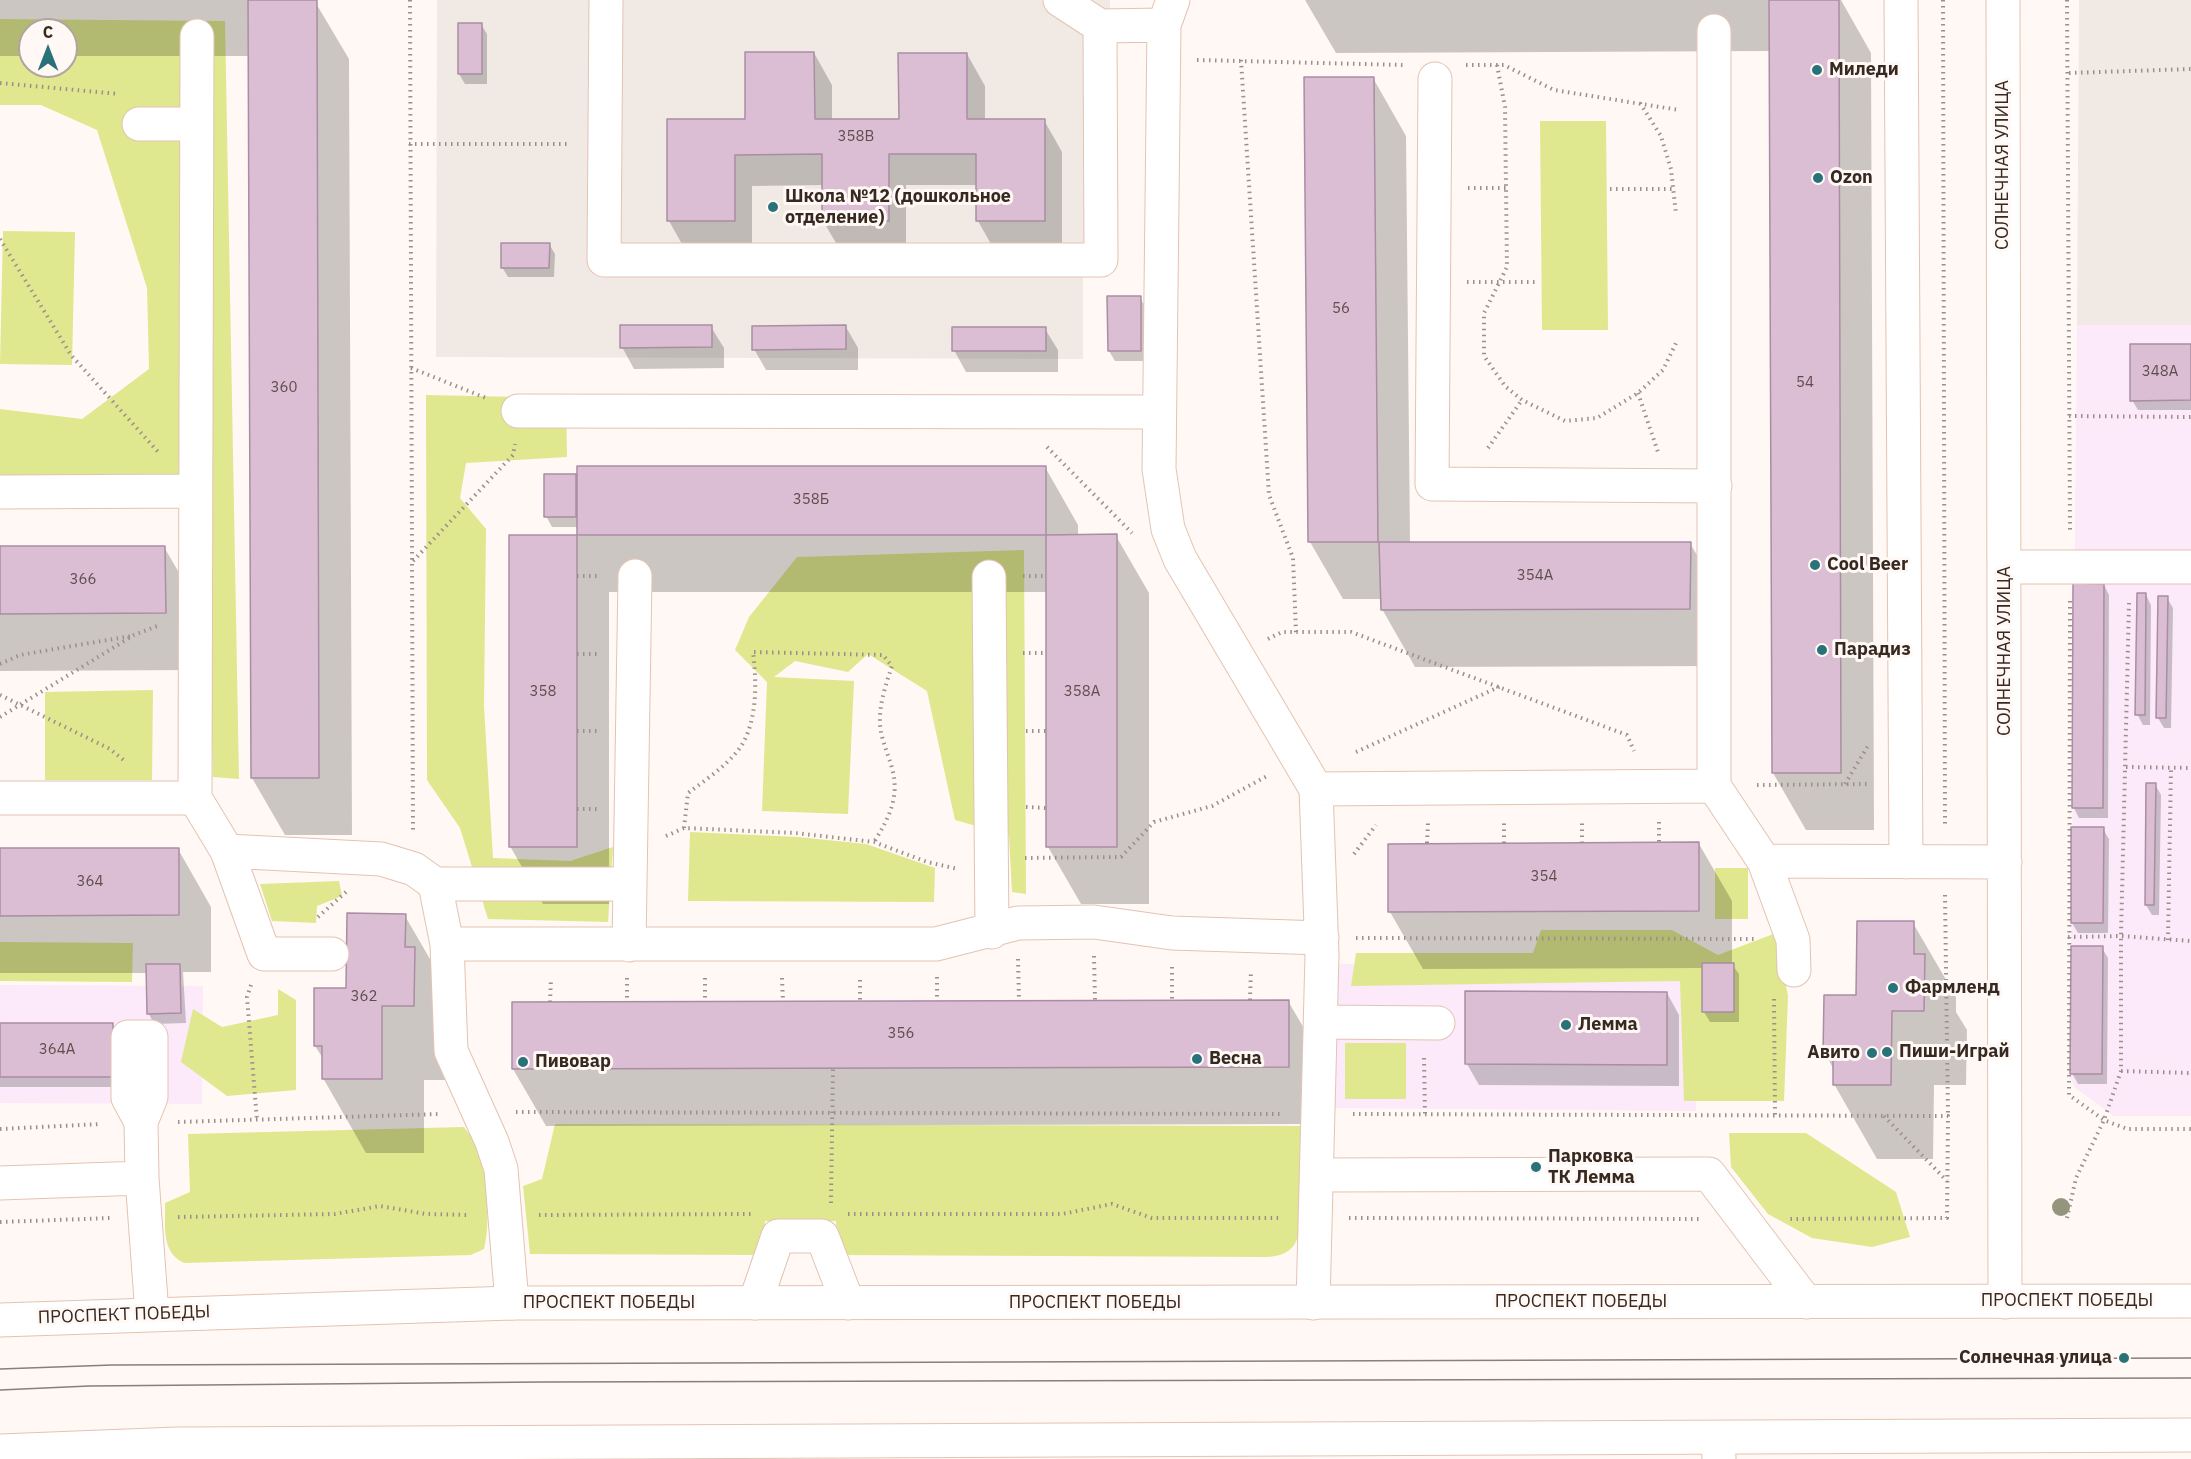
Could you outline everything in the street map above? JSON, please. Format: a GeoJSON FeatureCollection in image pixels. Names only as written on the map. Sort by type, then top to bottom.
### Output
{"type":"FeatureCollection","features":[{"type":"Feature","properties":{"kind":"main road"},"geometry":{"type":"LineString","coordinates":[[606,0],[604,260],[1101,260],[1100,26]]}},
{"type":"Feature","properties":{"kind":"main road"},"geometry":{"type":"LineString","coordinates":[[1060,0],[1100,26],[1168,13],[1163,60],[1158,412],[1159,469],[1168,530],[1180,559],[1316,789],[1322,938],[1320,1114],[1313,1303]]}},
{"type":"Feature","properties":{"kind":"main road"},"geometry":{"type":"LineString","coordinates":[[1901,0],[1906,862]]}},
{"type":"Feature","properties":{"kind":"main road","name":"СОЛНЕЧНАЯ УЛИЦА"},"geometry":{"type":"LineString","coordinates":[[2003,0],[2005,1302]]}},
{"type":"Feature","properties":{"kind":"main road"},"geometry":{"type":"LineString","coordinates":[[1714,31],[1712,115],[1715,486],[1714,786],[1764,861],[1793,955]]}},
{"type":"Feature","properties":{"kind":"main road"},"geometry":{"type":"LineString","coordinates":[[197,36],[194,491],[195,798],[227,851],[272,953],[332,954]]}},
{"type":"Feature","properties":{"kind":"main road"},"geometry":{"type":"LineString","coordinates":[[1449,72],[1434,282],[1432,484],[1715,486]]}},
{"type":"Feature","properties":{"kind":"main road"},"geometry":{"type":"LineString","coordinates":[[140,124],[196,124]]}},
{"type":"Feature","properties":{"kind":"main road"},"geometry":{"type":"LineString","coordinates":[[518,411],[1158,412]]}},
{"type":"Feature","properties":{"kind":"main road"},"geometry":{"type":"LineString","coordinates":[[0,492],[194,491]]}},
{"type":"Feature","properties":{"kind":"main road"},"geometry":{"type":"LineString","coordinates":[[2005,567],[2191,567]]}},
{"type":"Feature","properties":{"kind":"main road"},"geometry":{"type":"LineString","coordinates":[[629,945],[635,576]]}},
{"type":"Feature","properties":{"kind":"main road"},"geometry":{"type":"LineString","coordinates":[[989,577],[992,932]]}},
{"type":"Feature","properties":{"kind":"main road"},"geometry":{"type":"LineString","coordinates":[[1316,789],[1714,786]]}},
{"type":"Feature","properties":{"kind":"main road"},"geometry":{"type":"LineString","coordinates":[[0,798],[195,798]]}},
{"type":"Feature","properties":{"kind":"main road"},"geometry":{"type":"LineString","coordinates":[[227,851],[381,859],[424,877],[630,868]]}},
{"type":"Feature","properties":{"kind":"main road"},"geometry":{"type":"LineString","coordinates":[[1764,861],[2005,862]]}},
{"type":"Feature","properties":{"kind":"main road"},"geometry":{"type":"LineString","coordinates":[[424,877],[447,944],[451,1051],[492,1142],[501,1169],[512,1303]]}},
{"type":"Feature","properties":{"kind":"main road"},"geometry":{"type":"LineString","coordinates":[[447,944],[936,944],[992,932],[1018,923],[1094,922],[1172,933],[1322,938]]}},
{"type":"Feature","properties":{"kind":"main road"},"geometry":{"type":"LineString","coordinates":[[1321,1022],[1431,1023]]}},
{"type":"Feature","properties":{"kind":"main road"},"geometry":{"type":"LineString","coordinates":[[141,1122],[144,1217],[152,1314]]}},
{"type":"Feature","properties":{"kind":"main road"},"geometry":{"type":"LineString","coordinates":[[1317,1175],[1709,1174],[1806,1302]]}},
{"type":"Feature","properties":{"kind":"main road"},"geometry":{"type":"LineString","coordinates":[[0,1183],[142,1178]]}},
{"type":"Feature","properties":{"kind":"main road"},"geometry":{"type":"LineString","coordinates":[[755,1303],[778,1236],[822,1236],[848,1303]]}},
{"type":"Feature","properties":{"kind":"main road","name":"ПРОСПЕКТ ПОБЕДЫ"},"geometry":{"type":"LineString","coordinates":[[0,1320],[512,1303],[2191,1301]]}},
{"type":"Feature","properties":{"kind":"main road"},"geometry":{"type":"LineString","coordinates":[[0,1451],[177,1444],[352,1451],[1718,1448],[2191,1435]]}},
{"type":"Feature","properties":{"kind":"path"},"geometry":{"type":"LineString","coordinates":[[410,0],[412,562],[424,877]]}},
{"type":"Feature","properties":{"kind":"path"},"geometry":{"type":"LineString","coordinates":[[843,1214],[1062,1214],[1112,1204],[1152,1218],[1746,1220],[1947,1218],[1943,0]]}},
{"type":"Feature","properties":{"kind":"path"},"geometry":{"type":"LineString","coordinates":[[2067,0],[2070,567],[2069,1095],[2104,1120],[2127,1129],[2191,1129]]}},
{"type":"Feature","properties":{"kind":"path"},"geometry":{"type":"LineString","coordinates":[[1163,60],[1415,65],[1449,72],[1504,65],[1554,90],[1712,115]]}},
{"type":"Feature","properties":{"kind":"path"},"geometry":{"type":"LineString","coordinates":[[1241,60],[1269,495],[1293,558],[1296,633]]}},
{"type":"Feature","properties":{"kind":"path"},"geometry":{"type":"LineString","coordinates":[[1497,65],[1505,107],[1507,267],[1497,282],[1484,313],[1484,356],[1506,386],[1522,400],[1565,421],[1597,418],[1638,393],[1663,370],[1674,350],[1680,330]]}},
{"type":"Feature","properties":{"kind":"path"},"geometry":{"type":"LineString","coordinates":[[2069,73],[2191,69]]}},
{"type":"Feature","properties":{"kind":"path"},"geometry":{"type":"LineString","coordinates":[[0,83],[127,95]]}},
{"type":"Feature","properties":{"kind":"path"},"geometry":{"type":"LineString","coordinates":[[1640,103],[1661,136],[1671,169],[1677,220]]}},
{"type":"Feature","properties":{"kind":"path"},"geometry":{"type":"LineString","coordinates":[[409,144],[604,144]]}},
{"type":"Feature","properties":{"kind":"path"},"geometry":{"type":"LineString","coordinates":[[1610,189],[1713,189]]}},
{"type":"Feature","properties":{"kind":"path"},"geometry":{"type":"LineString","coordinates":[[0,239],[71,355],[194,491]]}},
{"type":"Feature","properties":{"kind":"path"},"geometry":{"type":"LineString","coordinates":[[1434,282],[1539,282]]}},
{"type":"Feature","properties":{"kind":"path"},"geometry":{"type":"LineString","coordinates":[[411,368],[518,411],[513,455],[412,562]]}},
{"type":"Feature","properties":{"kind":"path"},"geometry":{"type":"LineString","coordinates":[[1638,393],[1670,486]]}},
{"type":"Feature","properties":{"kind":"path"},"geometry":{"type":"LineString","coordinates":[[1462,484],[1522,400]]}},
{"type":"Feature","properties":{"kind":"path"},"geometry":{"type":"LineString","coordinates":[[1013,412],[1136,537],[1180,559]]}},
{"type":"Feature","properties":{"kind":"path"},"geometry":{"type":"LineString","coordinates":[[2069,416],[2191,417]]}},
{"type":"Feature","properties":{"kind":"path"},"geometry":{"type":"LineString","coordinates":[[2067,1218],[2076,1178],[2104,1120],[2121,1071],[2121,936],[2130,567]]}},
{"type":"Feature","properties":{"kind":"path"},"geometry":{"type":"LineString","coordinates":[[0,664],[20,655],[134,635],[194,613]]}},
{"type":"Feature","properties":{"kind":"path"},"geometry":{"type":"LineString","coordinates":[[1236,655],[1282,632],[1351,632],[1501,686],[1627,735],[1658,799],[1659,842]]}},
{"type":"Feature","properties":{"kind":"path"},"geometry":{"type":"LineString","coordinates":[[0,717],[134,635]]}},
{"type":"Feature","properties":{"kind":"path"},"geometry":{"type":"LineString","coordinates":[[684,828],[688,792],[736,753],[747,734],[755,695],[753,652],[883,655],[892,666],[883,695],[880,724],[895,789],[892,813],[874,842]]}},
{"type":"Feature","properties":{"kind":"path"},"geometry":{"type":"LineString","coordinates":[[630,868],[684,828],[795,833],[874,842],[927,862],[992,868],[1121,857],[1154,822],[1212,806],[1297,760],[1349,755],[1501,686]]}},
{"type":"Feature","properties":{"kind":"path"},"geometry":{"type":"LineString","coordinates":[[0,694],[110,749],[148,780],[152,798]]}},
{"type":"Feature","properties":{"kind":"path"},"geometry":{"type":"LineString","coordinates":[[2126,767],[2191,768]]}},
{"type":"Feature","properties":{"kind":"path"},"geometry":{"type":"LineString","coordinates":[[2168,940],[2171,768]]}},
{"type":"Feature","properties":{"kind":"path"},"geometry":{"type":"LineString","coordinates":[[1714,786],[1907,783]]}},
{"type":"Feature","properties":{"kind":"path"},"geometry":{"type":"LineString","coordinates":[[257,1121],[246,997],[272,953],[381,859]]}},
{"type":"Feature","properties":{"kind":"path"},"geometry":{"type":"LineString","coordinates":[[1094,922],[1095,1000]]}},
{"type":"Feature","properties":{"kind":"path"},"geometry":{"type":"LineString","coordinates":[[2068,937],[2121,936],[2191,941]]}},
{"type":"Feature","properties":{"kind":"path"},"geometry":{"type":"LineString","coordinates":[[1322,938],[1793,955],[1774,999],[1774,1115]]}},
{"type":"Feature","properties":{"kind":"path"},"geometry":{"type":"LineString","coordinates":[[1425,1114],[1431,1023]]}},
{"type":"Feature","properties":{"kind":"path"},"geometry":{"type":"LineString","coordinates":[[831,1214],[832,1068]]}},
{"type":"Feature","properties":{"kind":"path"},"geometry":{"type":"LineString","coordinates":[[2121,1071],[2191,1072]]}},
{"type":"Feature","properties":{"kind":"path"},"geometry":{"type":"LineString","coordinates":[[0,1129],[141,1122],[257,1121],[477,1112],[832,1111],[1948,1116]]}},
{"type":"Feature","properties":{"kind":"path"},"geometry":{"type":"LineString","coordinates":[[1884,1116],[1948,1182]]}},
{"type":"Feature","properties":{"kind":"path"},"geometry":{"type":"LineString","coordinates":[[0,1222],[335,1214],[380,1206],[426,1214],[761,1214]]}},
{"type":"Feature","properties":{"kind":"shaded area","name":"Школа №12 (дошкольное отделение)"},"geometry":{"type":"Polygon","coordinates":[[[437,0],[1110,0],[1110,25],[1083,272],[1083,359],[436,357],[437,0]]]}},
{"type":"Feature","properties":{"kind":"shaded area"},"geometry":{"type":"Polygon","coordinates":[[[2079,0],[2191,0],[2191,325],[2077,325],[2079,0]]]}},
{"type":"Feature","properties":{"kind":"shaded area"},"geometry":{"type":"Polygon","coordinates":[[[2077,325],[2191,325],[2191,1116],[2114,1116],[2074,1087],[2070,1074],[2077,325]]]}},
{"type":"Feature","properties":{"kind":"shaded area"},"geometry":{"type":"Polygon","coordinates":[[[1336,964],[1697,966],[1696,1111],[1335,1108],[1336,964]]]}},
{"type":"Feature","properties":{"kind":"shaded area"},"geometry":{"type":"Polygon","coordinates":[[[0,985],[203,986],[202,1104],[0,1103],[0,985]]]}},
{"type":"Feature","properties":{"kind":"green space"},"geometry":{"type":"Polygon","coordinates":[[[0,19],[18,19],[18,78],[78,78],[78,20],[225,21],[239,779],[213,777],[206,477],[0,477],[0,409],[82,419],[149,369],[147,288],[97,130],[41,105],[0,105],[0,19]]]}},
{"type":"Feature","properties":{"kind":"green space"},"geometry":{"type":"Polygon","coordinates":[[[1540,121],[1606,121],[1608,330],[1542,330],[1540,121]]]}},
{"type":"Feature","properties":{"kind":"green space"},"geometry":{"type":"Polygon","coordinates":[[[3,231],[75,232],[72,365],[0,364],[3,231]]]}},
{"type":"Feature","properties":{"kind":"green space"},"geometry":{"type":"Polygon","coordinates":[[[426,395],[566,398],[567,457],[466,463],[460,498],[486,529],[484,706],[493,858],[570,861],[613,847],[608,922],[488,919],[460,828],[427,780],[426,395]]]}},
{"type":"Feature","properties":{"kind":"green space"},"geometry":{"type":"Polygon","coordinates":[[[1024,550],[1026,894],[1012,892],[1009,835],[955,820],[927,691],[868,654],[848,672],[795,661],[774,677],[854,681],[848,814],[762,811],[767,682],[735,650],[749,617],[797,557],[1024,550]]]}},
{"type":"Feature","properties":{"kind":"green space"},"geometry":{"type":"Polygon","coordinates":[[[153,690],[152,780],[45,780],[45,692],[153,690]]]}},
{"type":"Feature","properties":{"kind":"green space"},"geometry":{"type":"Polygon","coordinates":[[[690,832],[798,837],[866,844],[935,868],[934,902],[688,901],[690,832]]]}},
{"type":"Feature","properties":{"kind":"green space"},"geometry":{"type":"Polygon","coordinates":[[[1715,868],[1748,868],[1748,919],[1715,919],[1715,868]]]}},
{"type":"Feature","properties":{"kind":"green space"},"geometry":{"type":"Polygon","coordinates":[[[339,881],[342,896],[317,906],[316,923],[272,921],[260,884],[339,881]]]}},
{"type":"Feature","properties":{"kind":"green space"},"geometry":{"type":"Polygon","coordinates":[[[1541,930],[1672,930],[1718,955],[1776,933],[1788,996],[1784,1101],[1684,1101],[1680,981],[1351,986],[1356,953],[1533,953],[1541,930]]]}},
{"type":"Feature","properties":{"kind":"green space"},"geometry":{"type":"Polygon","coordinates":[[[0,942],[133,943],[132,982],[0,981],[0,942]]]}},
{"type":"Feature","properties":{"kind":"green space"},"geometry":{"type":"Polygon","coordinates":[[[278,989],[296,1000],[296,1090],[227,1096],[181,1062],[193,1009],[222,1027],[278,1015],[278,989]]]}},
{"type":"Feature","properties":{"kind":"green space"},"geometry":{"type":"Polygon","coordinates":[[[1345,1043],[1406,1043],[1406,1099],[1345,1099],[1345,1043]]]}},
{"type":"Feature","properties":{"kind":"green space"},"geometry":{"type":"Polygon","coordinates":[[[555,1124],[1304,1126],[1300,1230],[1293,1247],[1280,1255],[1267,1257],[837,1255],[836,1221],[765,1221],[764,1255],[530,1254],[523,1186],[542,1179],[555,1124]]]}},
{"type":"Feature","properties":{"kind":"green space"},"geometry":{"type":"Polygon","coordinates":[[[464,1127],[477,1146],[487,1198],[484,1249],[471,1255],[184,1263],[176,1258],[168,1245],[165,1229],[165,1203],[190,1192],[188,1134],[464,1127]]]}},
{"type":"Feature","properties":{"kind":"green space"},"geometry":{"type":"Polygon","coordinates":[[[1729,1133],[1806,1133],[1896,1192],[1910,1237],[1872,1247],[1812,1238],[1768,1214],[1731,1167],[1729,1133]]]}},
{"type":"Feature","properties":{"kind":"building"},"geometry":{"type":"Polygon","coordinates":[[[248,0],[317,0],[319,778],[251,778],[248,0]]]}},
{"type":"Feature","properties":{"kind":"building"},"geometry":{"type":"Polygon","coordinates":[[[1769,0],[1839,0],[1841,773],[1772,773],[1769,0]]]}},
{"type":"Feature","properties":{"kind":"building"},"geometry":{"type":"Polygon","coordinates":[[[458,23],[482,23],[482,74],[458,74],[458,23]]]}},
{"type":"Feature","properties":{"kind":"building"},"geometry":{"type":"Polygon","coordinates":[[[745,52],[814,52],[815,119],[899,119],[898,53],[967,53],[967,119],[1045,119],[1045,221],[976,221],[976,154],[889,154],[889,221],[822,221],[822,154],[735,155],[735,221],[667,221],[667,119],[745,119],[745,52]]]}},
{"type":"Feature","properties":{"kind":"building"},"geometry":{"type":"Polygon","coordinates":[[[1304,77],[1374,77],[1378,542],[1308,542],[1304,77]]]}},
{"type":"Feature","properties":{"kind":"building"},"geometry":{"type":"Polygon","coordinates":[[[501,243],[550,243],[549,268],[501,268],[501,243]]]}},
{"type":"Feature","properties":{"kind":"building"},"geometry":{"type":"Polygon","coordinates":[[[1107,296],[1141,296],[1141,351],[1108,351],[1107,296]]]}},
{"type":"Feature","properties":{"kind":"building"},"geometry":{"type":"Polygon","coordinates":[[[620,325],[712,325],[712,347],[620,348],[620,325]]]}},
{"type":"Feature","properties":{"kind":"building"},"geometry":{"type":"Polygon","coordinates":[[[846,325],[846,349],[752,350],[752,326],[846,325]]]}},
{"type":"Feature","properties":{"kind":"building"},"geometry":{"type":"Polygon","coordinates":[[[952,327],[1046,327],[1046,351],[952,351],[952,327]]]}},
{"type":"Feature","properties":{"kind":"building"},"geometry":{"type":"Polygon","coordinates":[[[2130,344],[2191,344],[2191,400],[2130,401],[2130,344]]]}},
{"type":"Feature","properties":{"kind":"building"},"geometry":{"type":"Polygon","coordinates":[[[577,466],[1046,466],[1046,535],[577,535],[577,466]]]}},
{"type":"Feature","properties":{"kind":"building"},"geometry":{"type":"Polygon","coordinates":[[[544,474],[576,474],[576,517],[544,517],[544,474]]]}},
{"type":"Feature","properties":{"kind":"building"},"geometry":{"type":"Polygon","coordinates":[[[1117,534],[1117,847],[1046,847],[1046,535],[1117,534]]]}},
{"type":"Feature","properties":{"kind":"building"},"geometry":{"type":"Polygon","coordinates":[[[509,535],[577,535],[577,847],[509,847],[509,535]]]}},
{"type":"Feature","properties":{"kind":"building"},"geometry":{"type":"Polygon","coordinates":[[[1379,542],[1691,542],[1690,609],[1381,610],[1379,542]]]}},
{"type":"Feature","properties":{"kind":"building"},"geometry":{"type":"Polygon","coordinates":[[[0,546],[165,546],[166,613],[0,614],[0,546]]]}},
{"type":"Feature","properties":{"kind":"building"},"geometry":{"type":"Polygon","coordinates":[[[2073,583],[2104,584],[2103,808],[2072,808],[2073,583]]]}},
{"type":"Feature","properties":{"kind":"building"},"geometry":{"type":"Polygon","coordinates":[[[2137,593],[2146,593],[2145,715],[2135,715],[2137,593]]]}},
{"type":"Feature","properties":{"kind":"building"},"geometry":{"type":"Polygon","coordinates":[[[2158,596],[2168,596],[2166,718],[2156,718],[2158,596]]]}},
{"type":"Feature","properties":{"kind":"building"},"geometry":{"type":"Polygon","coordinates":[[[2146,783],[2156,783],[2154,905],[2145,905],[2146,783]]]}},
{"type":"Feature","properties":{"kind":"building"},"geometry":{"type":"Polygon","coordinates":[[[2071,827],[2104,827],[2103,923],[2071,923],[2071,827]]]}},
{"type":"Feature","properties":{"kind":"building"},"geometry":{"type":"Polygon","coordinates":[[[1699,842],[1699,911],[1388,912],[1388,844],[1699,842]]]}},
{"type":"Feature","properties":{"kind":"building"},"geometry":{"type":"Polygon","coordinates":[[[0,848],[179,848],[179,915],[0,916],[0,848]]]}},
{"type":"Feature","properties":{"kind":"building"},"geometry":{"type":"Polygon","coordinates":[[[347,913],[406,914],[405,947],[415,947],[414,1006],[382,1006],[382,1079],[322,1079],[322,1046],[314,1046],[314,988],[346,988],[347,913]]]}},
{"type":"Feature","properties":{"kind":"building"},"geometry":{"type":"Polygon","coordinates":[[[1857,921],[1914,921],[1914,954],[1925,954],[1924,1011],[1892,1011],[1891,1085],[1833,1085],[1833,1054],[1823,1054],[1824,995],[1856,995],[1857,921]]]}},
{"type":"Feature","properties":{"kind":"building"},"geometry":{"type":"Polygon","coordinates":[[[2071,946],[2103,946],[2102,1074],[2070,1074],[2071,946]]]}},
{"type":"Feature","properties":{"kind":"building"},"geometry":{"type":"Polygon","coordinates":[[[1702,963],[1734,963],[1734,1012],[1702,1012],[1702,963]]]}},
{"type":"Feature","properties":{"kind":"building"},"geometry":{"type":"Polygon","coordinates":[[[146,964],[180,964],[181,1013],[147,1014],[146,964]]]}},
{"type":"Feature","properties":{"kind":"building","name":"Лемма"},"geometry":{"type":"Polygon","coordinates":[[[1465,991],[1667,992],[1667,1065],[1465,1064],[1465,991]]]}},
{"type":"Feature","properties":{"kind":"building"},"geometry":{"type":"Polygon","coordinates":[[[1289,1000],[1289,1067],[512,1069],[512,1002],[1289,1000]]]}},
{"type":"Feature","properties":{"kind":"building"},"geometry":{"type":"Polygon","coordinates":[[[0,1023],[113,1023],[113,1077],[0,1077],[0,1023]]]}},
{"type":"Feature","properties":{"kind":"tram line"},"geometry":{"type":"LineString","coordinates":[[0,1369],[112,1365],[2191,1358]]}},
{"type":"Feature","properties":{"kind":"tram line"},"geometry":{"type":"LineString","coordinates":[[0,1390],[89,1386],[543,1382],[2191,1378]]}},
{"type":"Feature","properties":{"kind":"place","name":"Миледи"},"geometry":{"type":"Point","coordinates":[1817,70]}},
{"type":"Feature","properties":{"kind":"place","name":"Ozon"},"geometry":{"type":"Point","coordinates":[1818,178]}},
{"type":"Feature","properties":{"kind":"place","name":"Школа №12 (дошкольное отделение)"},"geometry":{"type":"Point","coordinates":[773,207]}},
{"type":"Feature","properties":{"kind":"place","name":"Cool Beer"},"geometry":{"type":"Point","coordinates":[1815,565]}},
{"type":"Feature","properties":{"kind":"place","name":"Парадиз"},"geometry":{"type":"Point","coordinates":[1822,650]}},
{"type":"Feature","properties":{"kind":"place","name":"Фармленд"},"geometry":{"type":"Point","coordinates":[1893,988]}},
{"type":"Feature","properties":{"kind":"place","name":"Лемма"},"geometry":{"type":"Point","coordinates":[1566,1025]}},
{"type":"Feature","properties":{"kind":"place","name":"Пиши-Играй"},"geometry":{"type":"Point","coordinates":[1887,1052]}},
{"type":"Feature","properties":{"kind":"place","name":"Авито"},"geometry":{"type":"Point","coordinates":[1872,1053]}},
{"type":"Feature","properties":{"kind":"place","name":"Весна"},"geometry":{"type":"Point","coordinates":[1197,1059]}},
{"type":"Feature","properties":{"kind":"place","name":"Пивовар"},"geometry":{"type":"Point","coordinates":[523,1062]}},
{"type":"Feature","properties":{"kind":"place","name":"Парковка ТК Лемма"},"geometry":{"type":"Point","coordinates":[1536,1167]}},
{"type":"Feature","properties":{"kind":"place","name":"Солнечная улица"},"geometry":{"type":"Point","coordinates":[2124,1358]}}]}
